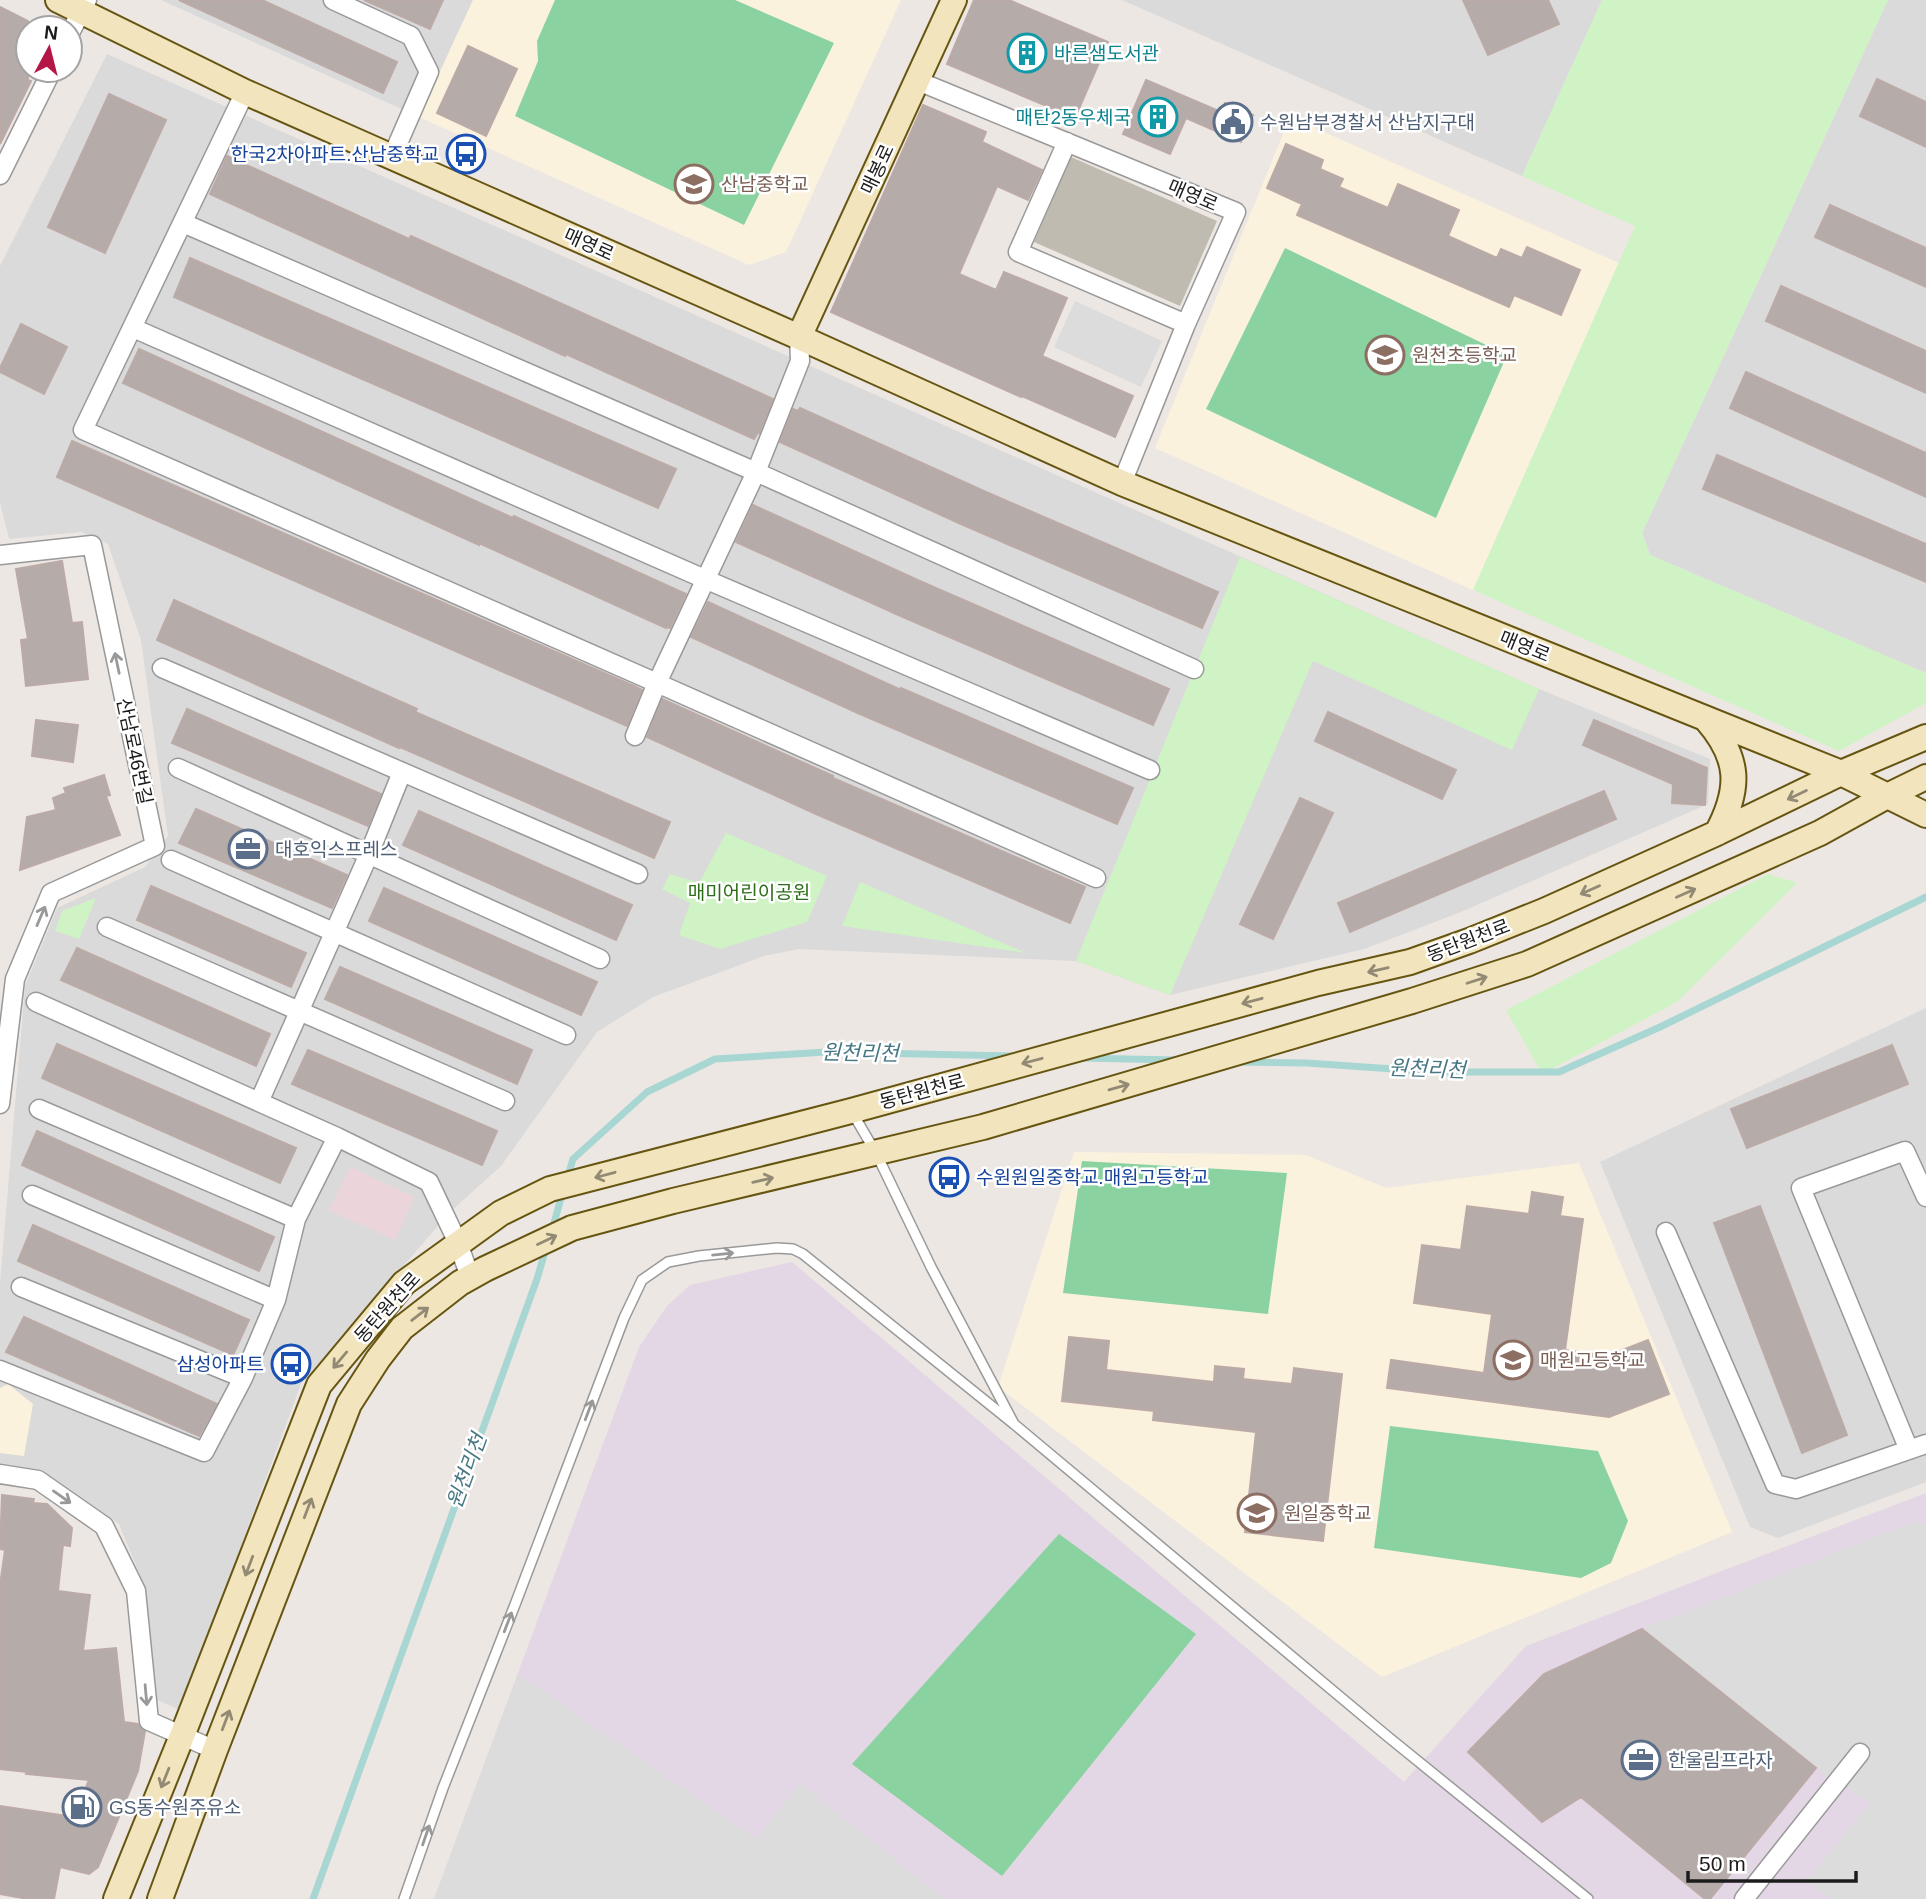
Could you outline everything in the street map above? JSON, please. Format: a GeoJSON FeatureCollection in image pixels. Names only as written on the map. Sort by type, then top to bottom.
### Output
{"type":"FeatureCollection","features":[{"type":"Feature","properties":{"kind":"main road","name":"매영로"},"geometry":{"type":"LineString","coordinates":[[58,0],[78,14]]}},
{"type":"Feature","properties":{"kind":"main road","name":"매봉로"},"geometry":{"type":"LineString","coordinates":[[799,337],[954,0]]}},
{"type":"Feature","properties":{"kind":"main road","name":"매영로"},"geometry":{"type":"LineString","coordinates":[[84,17],[245,92],[1122,483],[1842,773],[1926,815]]}},
{"type":"Feature","properties":{"kind":"main road"},"geometry":{"type":"LineString","coordinates":[[1706,718],[1720,736],[1733,767],[1732,798],[1728,813],[1717,833]]}},
{"type":"Feature","properties":{"kind":"main road","name":"동탄원천로"},"geometry":{"type":"LineString","coordinates":[[116,1899],[183,1736],[320,1385],[404,1283],[501,1213],[550,1189],[1318,984],[1410,962],[1544,911],[1926,737]]}},
{"type":"Feature","properties":{"kind":"main road","name":"동탄원천로"},"geometry":{"type":"LineString","coordinates":[[160,1899],[349,1404],[402,1328],[460,1283],[572,1228],[673,1201],[983,1127],[1412,1001],[1527,964],[1820,833],[1926,777]]}},
{"type":"Feature","properties":{"kind":"street"},"geometry":{"type":"LineString","coordinates":[[333,0],[411,36],[429,72],[392,157]]}},
{"type":"Feature","properties":{"kind":"street","name":"매영로"},"geometry":{"type":"LineString","coordinates":[[918,81],[1236,212],[1186,324],[1122,483]]}},
{"type":"Feature","properties":{"kind":"street"},"geometry":{"type":"LineString","coordinates":[[0,175],[45,84]]}},
{"type":"Feature","properties":{"kind":"street"},"geometry":{"type":"LineString","coordinates":[[245,92],[83,430],[1096,878]]}},
{"type":"Feature","properties":{"kind":"street"},"geometry":{"type":"LineString","coordinates":[[1067,142],[1018,252],[1186,324]]}},
{"type":"Feature","properties":{"kind":"street"},"geometry":{"type":"LineString","coordinates":[[183,223],[756,472],[1194,669]]}},
{"type":"Feature","properties":{"kind":"street"},"geometry":{"type":"LineString","coordinates":[[132,328],[707,580],[1150,769]]}},
{"type":"Feature","properties":{"kind":"street"},"geometry":{"type":"LineString","coordinates":[[635,736],[756,472],[800,361],[799,337]]}},
{"type":"Feature","properties":{"kind":"street","name":"산남로46번길"},"geometry":{"type":"LineString","coordinates":[[0,555],[92,545],[155,846],[51,893],[8,975]]}},
{"type":"Feature","properties":{"kind":"street"},"geometry":{"type":"LineString","coordinates":[[162,668],[638,874]]}},
{"type":"Feature","properties":{"kind":"street"},"geometry":{"type":"LineString","coordinates":[[177,768],[600,959]]}},
{"type":"Feature","properties":{"kind":"street"},"geometry":{"type":"LineString","coordinates":[[259,1102],[369,854],[402,772]]}},
{"type":"Feature","properties":{"kind":"street"},"geometry":{"type":"LineString","coordinates":[[171,860],[566,1035]]}},
{"type":"Feature","properties":{"kind":"street"},"geometry":{"type":"LineString","coordinates":[[107,927],[505,1101]]}},
{"type":"Feature","properties":{"kind":"street"},"geometry":{"type":"LineString","coordinates":[[0,1104],[8,975]]}},
{"type":"Feature","properties":{"kind":"street"},"geometry":{"type":"LineString","coordinates":[[36,1002],[337,1137],[429,1182],[458,1243],[477,1273]]}},
{"type":"Feature","properties":{"kind":"street"},"geometry":{"type":"LineString","coordinates":[[39,1109],[296,1219]]}},
{"type":"Feature","properties":{"kind":"street"},"geometry":{"type":"LineString","coordinates":[[0,1370],[205,1452],[243,1378],[276,1300],[296,1219],[337,1137]]}},
{"type":"Feature","properties":{"kind":"street"},"geometry":{"type":"LineString","coordinates":[[1666,1232],[1775,1483],[1797,1489],[1917,1447],[1801,1188],[1905,1151],[1926,1197]]}},
{"type":"Feature","properties":{"kind":"street"},"geometry":{"type":"LineString","coordinates":[[32,1195],[276,1300]]}},
{"type":"Feature","properties":{"kind":"street"},"geometry":{"type":"LineString","coordinates":[[20,1287],[243,1378]]}},
{"type":"Feature","properties":{"kind":"street"},"geometry":{"type":"LineString","coordinates":[[0,1474],[38,1480],[104,1527],[136,1591],[149,1721],[215,1750]]}},
{"type":"Feature","properties":{"kind":"street"},"geometry":{"type":"LineString","coordinates":[[1744,1899],[1860,1753]]}},
{"type":"Feature","properties":{"kind":"lane"},"geometry":{"type":"LineString","coordinates":[[862,1107],[876,1153],[931,1267],[1014,1424]]}},
{"type":"Feature","properties":{"kind":"lane"},"geometry":{"type":"LineString","coordinates":[[404,1899],[443,1788],[624,1318],[642,1280],[668,1262],[777,1248],[793,1249],[803,1254],[1014,1424],[1387,1737],[1588,1899]]}},
{"type":"Feature","properties":{"kind":"shaded area"},"geometry":{"type":"Polygon","coordinates":[[[161,0],[473,0],[419,117],[161,0]]]}},
{"type":"Feature","properties":{"kind":"shaded area","name":"산남중학교"},"geometry":{"type":"Polygon","coordinates":[[[473,0],[901,0],[786,252],[749,265],[419,117],[473,0]]]}},
{"type":"Feature","properties":{"kind":"shaded area"},"geometry":{"type":"Polygon","coordinates":[[[1122,0],[1602,0],[1522,176],[1122,0]]]}},
{"type":"Feature","properties":{"kind":"shaded area"},"geometry":{"type":"Polygon","coordinates":[[[1888,0],[1926,0],[1926,673],[1650,555],[1642,533],[1888,0]]]}},
{"type":"Feature","properties":{"kind":"shaded area"},"geometry":{"type":"Polygon","coordinates":[[[107,54],[1539,689],[1710,759],[1708,804],[1461,912],[1364,949],[1170,995],[1076,961],[799,949],[764,956],[653,997],[597,1032],[501,1166],[450,1212],[301,1384],[180,1710],[155,1699],[146,1590],[119,1524],[42,1472],[0,1466],[0,1283],[25,986],[57,908],[145,867],[168,836],[141,640],[108,544],[81,532],[9,539],[0,502],[0,266],[107,54]]]}},
{"type":"Feature","properties":{"kind":"shaded area","name":"원천초등학교"},"geometry":{"type":"Polygon","coordinates":[[[1290,117],[1619,263],[1473,590],[1155,448],[1290,117]]]}},
{"type":"Feature","properties":{"kind":"shaded area"},"geometry":{"type":"Polygon","coordinates":[[[1071,157],[1217,221],[1180,306],[1034,242],[1071,157]]]}},
{"type":"Feature","properties":{"kind":"shaded area"},"geometry":{"type":"Polygon","coordinates":[[[1075,301],[1162,341],[1141,387],[1054,347],[1075,301]]]}},
{"type":"Feature","properties":{"kind":"shaded area"},"geometry":{"type":"Polygon","coordinates":[[[1926,1008],[1926,1482],[1778,1538],[1750,1527],[1600,1162],[1926,1008]]]}},
{"type":"Feature","properties":{"kind":"shaded area"},"geometry":{"type":"Polygon","coordinates":[[[1074,1152],[1306,1155],[1386,1188],[1579,1163],[1732,1532],[1382,1677],[998,1387],[1074,1152]]]}},
{"type":"Feature","properties":{"kind":"shaded area"},"geometry":{"type":"Polygon","coordinates":[[[350,1167],[414,1197],[395,1240],[329,1210],[350,1167]]]}},
{"type":"Feature","properties":{"kind":"shaded area"},"geometry":{"type":"Polygon","coordinates":[[[792,1262],[1404,1782],[1526,1646],[1926,1493],[1926,1899],[434,1899],[639,1347],[667,1306],[690,1285],[792,1262]]]}},
{"type":"Feature","properties":{"kind":"shaded area"},"geometry":{"type":"Polygon","coordinates":[[[8,1384],[33,1404],[24,1456],[0,1453],[0,1388],[8,1384]]]}},
{"type":"Feature","properties":{"kind":"shaded area"},"geometry":{"type":"Polygon","coordinates":[[[1917,1521],[1926,1528],[1926,1899],[1830,1899],[1807,1880],[1871,1803],[1816,1768],[1642,1629],[1917,1521]]]}},
{"type":"Feature","properties":{"kind":"shaded area"},"geometry":{"type":"Polygon","coordinates":[[[518,1674],[756,1839],[800,1783],[944,1899],[434,1899],[518,1674]]]}},
{"type":"Feature","properties":{"kind":"green space"},"geometry":{"type":"Polygon","coordinates":[[[555,0],[735,0],[834,43],[744,225],[515,116],[538,61],[537,41],[555,0]]]}},
{"type":"Feature","properties":{"kind":"green space"},"geometry":{"type":"Polygon","coordinates":[[[1602,0],[1888,0],[1642,533],[1650,555],[1926,673],[1926,703],[1839,751],[1473,590],[1635,226],[1522,176],[1602,0]]]}},
{"type":"Feature","properties":{"kind":"green space"},"geometry":{"type":"Polygon","coordinates":[[[1285,248],[1507,355],[1436,518],[1206,409],[1285,248]]]}},
{"type":"Feature","properties":{"kind":"green space"},"geometry":{"type":"Polygon","coordinates":[[[1240,557],[1539,689],[1512,750],[1313,661],[1170,995],[1076,961],[1240,557]]]}},
{"type":"Feature","properties":{"kind":"green space","name":"매미어린이공원"},"geometry":{"type":"Polygon","coordinates":[[[726,833],[827,876],[807,922],[720,949],[679,935],[690,903],[662,889],[670,874],[699,883],[726,833]]]}},
{"type":"Feature","properties":{"kind":"green space"},"geometry":{"type":"Polygon","coordinates":[[[1768,874],[1797,883],[1677,1002],[1542,1074],[1506,1010],[1768,874]]]}},
{"type":"Feature","properties":{"kind":"green space"},"geometry":{"type":"Polygon","coordinates":[[[860,882],[1026,953],[842,926],[860,882]]]}},
{"type":"Feature","properties":{"kind":"green space"},"geometry":{"type":"Polygon","coordinates":[[[96,898],[79,939],[55,931],[62,911],[96,898]]]}},
{"type":"Feature","properties":{"kind":"green space"},"geometry":{"type":"Polygon","coordinates":[[[1082,1161],[1287,1173],[1268,1314],[1063,1293],[1082,1161]]]}},
{"type":"Feature","properties":{"kind":"green space"},"geometry":{"type":"Polygon","coordinates":[[[1390,1426],[1598,1451],[1628,1521],[1611,1563],[1581,1578],[1374,1548],[1390,1426]]]}},
{"type":"Feature","properties":{"kind":"green space"},"geometry":{"type":"Polygon","coordinates":[[[1059,1534],[1196,1634],[1002,1876],[852,1764],[1059,1534]]]}},
{"type":"Feature","properties":{"kind":"building"},"geometry":{"type":"Polygon","coordinates":[[[179,0],[262,0],[397,62],[383,93],[179,0]]]}},
{"type":"Feature","properties":{"kind":"building"},"geometry":{"type":"Polygon","coordinates":[[[364,0],[443,0],[430,29],[364,0]]]}},
{"type":"Feature","properties":{"kind":"building","name":"바른샘도서관"},"geometry":{"type":"Polygon","coordinates":[[[974,0],[1009,0],[1108,42],[1075,118],[947,64],[974,0]]]}},
{"type":"Feature","properties":{"kind":"building"},"geometry":{"type":"Polygon","coordinates":[[[1463,0],[1548,0],[1559,24],[1488,55],[1463,0]]]}},
{"type":"Feature","properties":{"kind":"building"},"geometry":{"type":"Polygon","coordinates":[[[0,7],[14,14],[14,84],[30,84],[0,144],[0,7]]]}},
{"type":"Feature","properties":{"kind":"building"},"geometry":{"type":"Polygon","coordinates":[[[468,46],[517,69],[486,136],[437,113],[468,46]]]}},
{"type":"Feature","properties":{"kind":"building"},"geometry":{"type":"Polygon","coordinates":[[[1877,79],[1926,102],[1926,147],[1860,116],[1877,79]]]}},
{"type":"Feature","properties":{"kind":"building","name":"매탄2동우체국"},"geometry":{"type":"Polygon","coordinates":[[[1146,80],[1221,112],[1225,103],[1253,115],[1241,142],[1186,118],[1170,154],[1123,134],[1146,80]]]}},
{"type":"Feature","properties":{"kind":"building"},"geometry":{"type":"Polygon","coordinates":[[[109,94],[166,120],[105,253],[48,227],[109,94]]]}},
{"type":"Feature","properties":{"kind":"building"},"geometry":{"type":"Polygon","coordinates":[[[923,105],[986,132],[982,142],[1042,170],[1028,200],[997,186],[959,274],[996,290],[1004,272],[1067,298],[1042,356],[1133,396],[1115,437],[831,312],[923,105]]]}},
{"type":"Feature","properties":{"kind":"building"},"geometry":{"type":"Polygon","coordinates":[[[1286,144],[1323,160],[1320,169],[1343,179],[1339,187],[1388,208],[1398,184],[1459,210],[1448,236],[1497,258],[1501,249],[1522,258],[1527,247],[1580,270],[1561,315],[1514,295],[1509,307],[1297,215],[1302,204],[1267,188],[1286,144]]]}},
{"type":"Feature","properties":{"kind":"building"},"geometry":{"type":"Polygon","coordinates":[[[227,156],[773,399],[759,433],[754,439],[210,194],[227,156]]]}},
{"type":"Feature","properties":{"kind":"building"},"geometry":{"type":"Polygon","coordinates":[[[1830,205],[1926,248],[1926,287],[1815,237],[1830,205]]]}},
{"type":"Feature","properties":{"kind":"building"},"geometry":{"type":"Polygon","coordinates":[[[190,258],[676,469],[658,508],[174,297],[190,258]]]}},
{"type":"Feature","properties":{"kind":"building"},"geometry":{"type":"Polygon","coordinates":[[[1781,286],[1926,351],[1926,393],[1766,321],[1781,286]]]}},
{"type":"Feature","properties":{"kind":"building"},"geometry":{"type":"Polygon","coordinates":[[[21,324],[67,347],[44,394],[0,372],[21,324]]]}},
{"type":"Feature","properties":{"kind":"building"},"geometry":{"type":"Polygon","coordinates":[[[139,349],[686,594],[670,628],[479,545],[123,383],[139,349]]]}},
{"type":"Feature","properties":{"kind":"building"},"geometry":{"type":"Polygon","coordinates":[[[1746,372],[1926,453],[1926,497],[1730,408],[1746,372]]]}},
{"type":"Feature","properties":{"kind":"building"},"geometry":{"type":"Polygon","coordinates":[[[800,408],[1218,592],[1202,628],[780,442],[793,409],[798,411],[800,408]]]}},
{"type":"Feature","properties":{"kind":"building"},"geometry":{"type":"Polygon","coordinates":[[[72,441],[642,690],[627,726],[57,477],[72,441]]]}},
{"type":"Feature","properties":{"kind":"building"},"geometry":{"type":"Polygon","coordinates":[[[1717,455],[1926,544],[1926,582],[1703,489],[1717,455]]]}},
{"type":"Feature","properties":{"kind":"building"},"geometry":{"type":"Polygon","coordinates":[[[753,505],[1169,689],[1153,725],[736,542],[753,505]]]}},
{"type":"Feature","properties":{"kind":"building"},"geometry":{"type":"Polygon","coordinates":[[[62,561],[72,623],[82,622],[88,679],[26,686],[21,640],[28,639],[16,569],[62,561]]]}},
{"type":"Feature","properties":{"kind":"building"},"geometry":{"type":"Polygon","coordinates":[[[174,600],[417,709],[415,712],[670,822],[654,858],[157,640],[174,600]]]}},
{"type":"Feature","properties":{"kind":"building"},"geometry":{"type":"Polygon","coordinates":[[[708,602],[901,690],[1133,788],[1117,824],[860,714],[691,637],[708,602]]]}},
{"type":"Feature","properties":{"kind":"building"},"geometry":{"type":"Polygon","coordinates":[[[662,699],[833,778],[1085,887],[1070,923],[816,814],[647,737],[662,699]]]}},
{"type":"Feature","properties":{"kind":"building"},"geometry":{"type":"Polygon","coordinates":[[[187,709],[381,794],[368,826],[172,743],[187,709]]]}},
{"type":"Feature","properties":{"kind":"building"},"geometry":{"type":"Polygon","coordinates":[[[1328,712],[1456,770],[1442,799],[1315,741],[1328,712]]]}},
{"type":"Feature","properties":{"kind":"building"},"geometry":{"type":"Polygon","coordinates":[[[36,720],[78,725],[73,762],[32,756],[36,720]]]}},
{"type":"Feature","properties":{"kind":"building"},"geometry":{"type":"Polygon","coordinates":[[[1594,720],[1707,768],[1705,805],[1672,803],[1673,784],[1583,745],[1594,720]]]}},
{"type":"Feature","properties":{"kind":"building"},"geometry":{"type":"Polygon","coordinates":[[[104,775],[110,795],[106,796],[120,835],[20,870],[27,817],[56,810],[53,798],[66,793],[64,788],[104,775]]]}},
{"type":"Feature","properties":{"kind":"building"},"geometry":{"type":"Polygon","coordinates":[[[1604,791],[1616,819],[1350,932],[1338,903],[1604,791]]]}},
{"type":"Feature","properties":{"kind":"building"},"geometry":{"type":"Polygon","coordinates":[[[1300,798],[1333,813],[1273,939],[1240,924],[1300,798]]]}},
{"type":"Feature","properties":{"kind":"building"},"geometry":{"type":"Polygon","coordinates":[[[196,809],[347,875],[332,908],[179,843],[196,809]]]}},
{"type":"Feature","properties":{"kind":"building"},"geometry":{"type":"Polygon","coordinates":[[[419,811],[632,905],[616,940],[403,845],[419,811]]]}},
{"type":"Feature","properties":{"kind":"building"},"geometry":{"type":"Polygon","coordinates":[[[151,886],[306,953],[291,987],[137,920],[151,886]]]}},
{"type":"Feature","properties":{"kind":"building"},"geometry":{"type":"Polygon","coordinates":[[[384,888],[597,982],[581,1015],[369,921],[384,888]]]}},
{"type":"Feature","properties":{"kind":"building"},"geometry":{"type":"Polygon","coordinates":[[[77,948],[270,1034],[256,1066],[61,980],[77,948]]]}},
{"type":"Feature","properties":{"kind":"building"},"geometry":{"type":"Polygon","coordinates":[[[340,967],[532,1050],[517,1084],[325,999],[340,967]]]}},
{"type":"Feature","properties":{"kind":"building"},"geometry":{"type":"Polygon","coordinates":[[[57,1044],[296,1148],[280,1183],[42,1078],[57,1044]]]}},
{"type":"Feature","properties":{"kind":"building"},"geometry":{"type":"Polygon","coordinates":[[[1892,1045],[1908,1084],[1747,1148],[1731,1109],[1892,1045]]]}},
{"type":"Feature","properties":{"kind":"building"},"geometry":{"type":"Polygon","coordinates":[[[308,1050],[497,1131],[482,1165],[292,1084],[308,1050]]]}},
{"type":"Feature","properties":{"kind":"building"},"geometry":{"type":"Polygon","coordinates":[[[37,1131],[274,1237],[259,1271],[22,1165],[37,1131]]]}},
{"type":"Feature","properties":{"kind":"building"},"geometry":{"type":"Polygon","coordinates":[[[1532,1192],[1563,1197],[1560,1216],[1583,1219],[1565,1350],[1607,1356],[1648,1340],[1669,1394],[1609,1417],[1387,1388],[1391,1360],[1484,1373],[1492,1314],[1414,1303],[1422,1245],[1461,1250],[1467,1206],[1529,1214],[1532,1192]]]}},
{"type":"Feature","properties":{"kind":"building"},"geometry":{"type":"Polygon","coordinates":[[[1760,1206],[1847,1435],[1802,1453],[1714,1223],[1760,1206]]]}},
{"type":"Feature","properties":{"kind":"building"},"geometry":{"type":"Polygon","coordinates":[[[33,1225],[249,1320],[233,1355],[18,1261],[33,1225]]]}},
{"type":"Feature","properties":{"kind":"building"},"geometry":{"type":"Polygon","coordinates":[[[24,1317],[217,1404],[199,1436],[6,1352],[24,1317]]]}},
{"type":"Feature","properties":{"kind":"building"},"geometry":{"type":"Polygon","coordinates":[[[1069,1337],[1109,1341],[1106,1370],[1214,1382],[1215,1366],[1244,1369],[1243,1379],[1292,1384],[1294,1368],[1342,1374],[1323,1541],[1245,1532],[1256,1432],[1153,1420],[1154,1411],[1062,1401],[1069,1337]]]}},
{"type":"Feature","properties":{"kind":"building"},"geometry":{"type":"Polygon","coordinates":[[[2,1495],[34,1499],[33,1503],[47,1504],[72,1528],[70,1546],[63,1545],[58,1591],[90,1595],[83,1651],[116,1648],[124,1722],[138,1724],[145,1731],[138,1771],[98,1867],[89,1874],[60,1867],[54,1899],[28,1899],[0,1894],[0,1806],[74,1817],[89,1780],[0,1769],[0,1585],[5,1550],[0,1549],[2,1495]]]}},
{"type":"Feature","properties":{"kind":"building","name":"한울림프라자"},"geometry":{"type":"Polygon","coordinates":[[[1642,1629],[1816,1768],[1710,1899],[1705,1899],[1581,1797],[1542,1822],[1468,1752],[1544,1674],[1642,1629]]]}},
{"type":"Feature","properties":{"kind":"waterway","name":"원천리천"},"geometry":{"type":"LineString","coordinates":[[1239,1062],[1307,1063],[1437,1072],[1559,1072],[1660,1027],[1926,897]]}},
{"type":"Feature","properties":{"kind":"waterway","name":"원천리천"},"geometry":{"type":"LineString","coordinates":[[567,1179],[573,1159],[647,1092],[715,1059],[826,1052],[1014,1056]]}},
{"type":"Feature","properties":{"kind":"waterway","name":"원천리천"},"geometry":{"type":"LineString","coordinates":[[1081,1058],[1175,1060]]}},
{"type":"Feature","properties":{"kind":"waterway","name":"원천리천"},"geometry":{"type":"LineString","coordinates":[[552,1230],[563,1191]]}},
{"type":"Feature","properties":{"kind":"waterway","name":"원천리천"},"geometry":{"type":"LineString","coordinates":[[313,1899],[546,1248]]}},
{"type":"Feature","properties":{"kind":"place","name":"바른샘도서관"},"geometry":{"type":"Point","coordinates":[1027,53]}},
{"type":"Feature","properties":{"kind":"place","name":"매탄2동우체국"},"geometry":{"type":"Point","coordinates":[1158,117]}},
{"type":"Feature","properties":{"kind":"place","name":"수원남부경찰서 산남지구대"},"geometry":{"type":"Point","coordinates":[1233,122]}},
{"type":"Feature","properties":{"kind":"place","name":"한국2차아파트.산남중학교"},"geometry":{"type":"Point","coordinates":[466,154]}},
{"type":"Feature","properties":{"kind":"place","name":"산남중학교"},"geometry":{"type":"Point","coordinates":[694,184]}},
{"type":"Feature","properties":{"kind":"place","name":"원천초등학교"},"geometry":{"type":"Point","coordinates":[1385,355]}},
{"type":"Feature","properties":{"kind":"place","name":"대호익스프레스"},"geometry":{"type":"Point","coordinates":[248,849]}},
{"type":"Feature","properties":{"kind":"place","name":"수원원일중학교.매원고등학교"},"geometry":{"type":"Point","coordinates":[949,1177]}},
{"type":"Feature","properties":{"kind":"place","name":"매원고등학교"},"geometry":{"type":"Point","coordinates":[1513,1360]}},
{"type":"Feature","properties":{"kind":"place","name":"삼성아파트"},"geometry":{"type":"Point","coordinates":[291,1364]}},
{"type":"Feature","properties":{"kind":"place","name":"원일중학교"},"geometry":{"type":"Point","coordinates":[1257,1513]}},
{"type":"Feature","properties":{"kind":"place","name":"한울림프라자"},"geometry":{"type":"Point","coordinates":[1641,1760]}},
{"type":"Feature","properties":{"kind":"place","name":"GS동수원주유소"},"geometry":{"type":"Point","coordinates":[82,1807]}}]}
